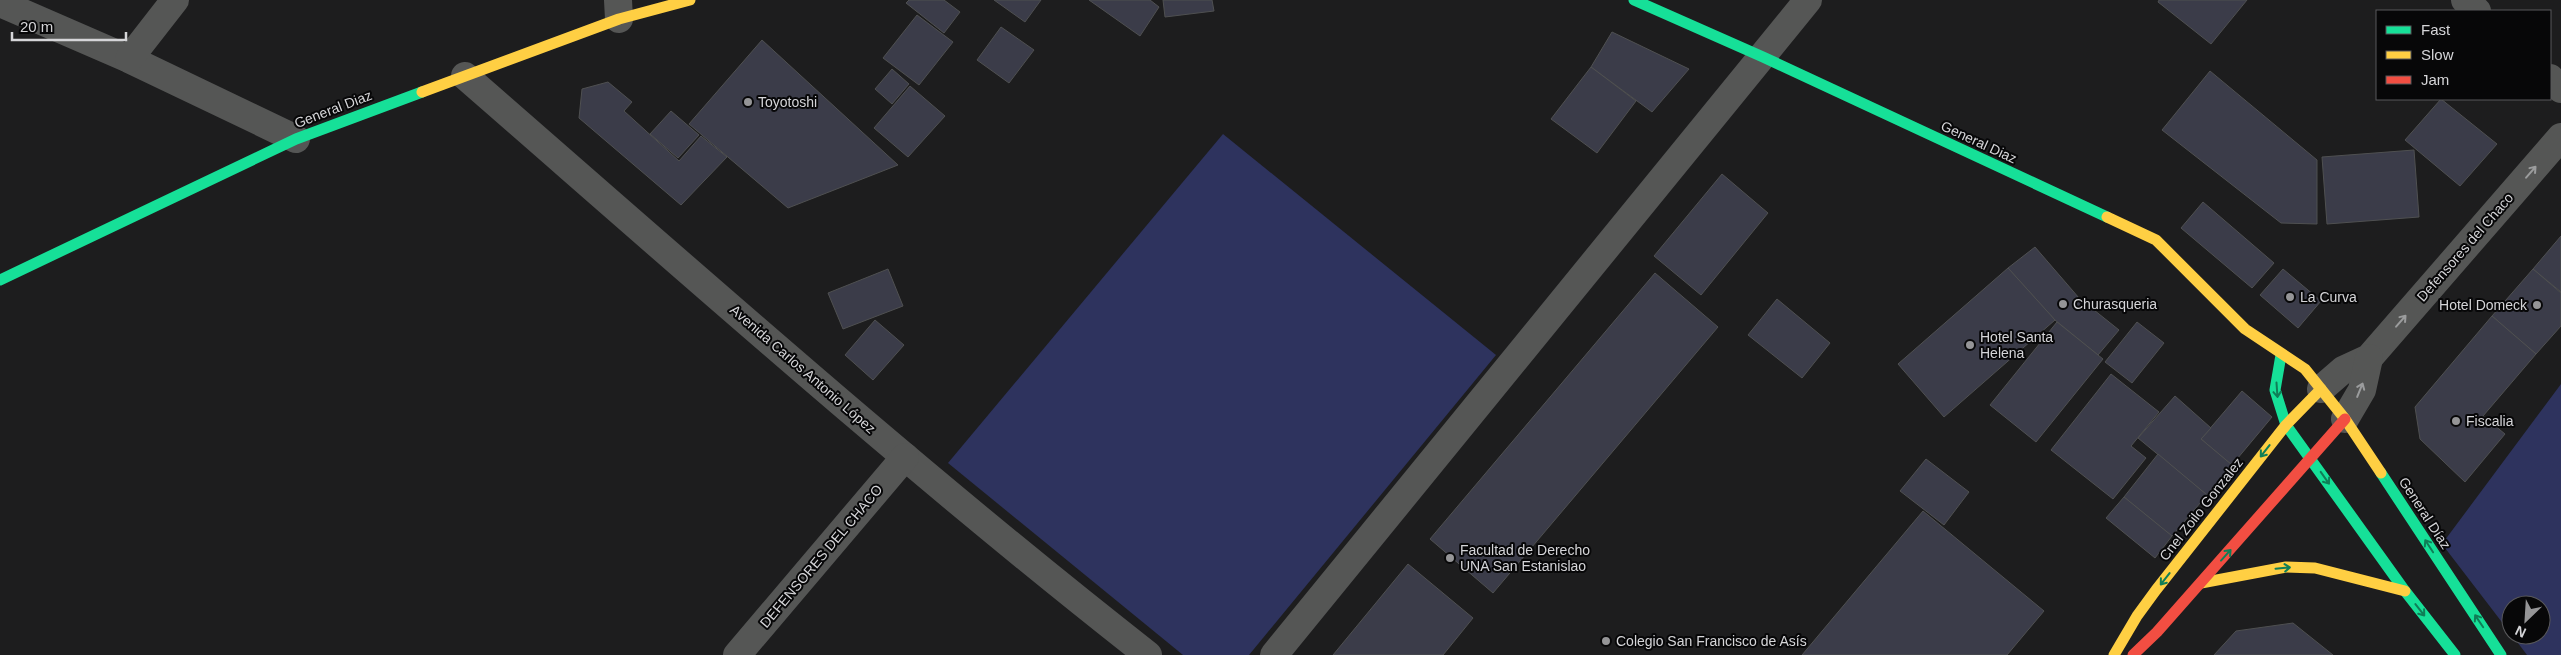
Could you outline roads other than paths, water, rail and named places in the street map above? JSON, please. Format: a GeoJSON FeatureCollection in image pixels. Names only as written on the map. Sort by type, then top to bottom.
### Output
{"type":"FeatureCollection","features":[{"type":"Feature","properties":{"kind":"street"},"geometry":{"type":"LineString","coordinates":[[129,59],[175,0]]}},
{"type":"Feature","properties":{"kind":"street","name":"General Diaz"},"geometry":{"type":"LineString","coordinates":[[0,280],[296,139],[465,76],[619,9],[690,0]]}},
{"type":"Feature","properties":{"kind":"street","name":"General Diaz"},"geometry":{"type":"LineString","coordinates":[[1634,0],[1763,57],[2156,240],[2245,329],[2281,355],[2306,369],[2320,389]]}},
{"type":"Feature","properties":{"kind":"street"},"geometry":{"type":"LineString","coordinates":[[1274,655],[1808,0]]}},
{"type":"Feature","properties":{"kind":"street"},"geometry":{"type":"LineString","coordinates":[[2465,0],[2476,10]]}},
{"type":"Feature","properties":{"kind":"street"},"geometry":{"type":"LineString","coordinates":[[0,3],[129,59],[296,139]]}},
{"type":"Feature","properties":{"kind":"street","name":"Avenida Carlos Antonio López"},"geometry":{"type":"LineString","coordinates":[[465,76],[905,457],[1042,572],[1148,655]]}},
{"type":"Feature","properties":{"kind":"street"},"geometry":{"type":"LineString","coordinates":[[2551,79],[2561,89]]}},
{"type":"Feature","properties":{"kind":"street","name":"Defensores del Chaco"},"geometry":{"type":"LineString","coordinates":[[2320,389],[2343,370],[2369,358],[2561,137]]}},
{"type":"Feature","properties":{"kind":"street"},"geometry":{"type":"LineString","coordinates":[[2281,355],[2275,390],[2286,425],[2405,591],[2455,655]]}},
{"type":"Feature","properties":{"kind":"street","name":"Defensores del Chaco"},"geometry":{"type":"LineString","coordinates":[[2345,419],[2362,390],[2369,358]]}},
{"type":"Feature","properties":{"kind":"street","name":"General Díaz"},"geometry":{"type":"LineString","coordinates":[[2320,389],[2345,419],[2501,655]]}},
{"type":"Feature","properties":{"kind":"street","name":"Cnel Zoilo Gonzalez"},"geometry":{"type":"LineString","coordinates":[[2114,655],[2151,596],[2286,425],[2320,389]]}},
{"type":"Feature","properties":{"kind":"street"},"geometry":{"type":"LineString","coordinates":[[2134,655],[2312,459],[2345,419]]}},
{"type":"Feature","properties":{"kind":"street","name":"DEFENSORES DEL CHACO"},"geometry":{"type":"LineString","coordinates":[[737,655],[905,457]]}},
{"type":"Feature","properties":{"kind":"street"},"geometry":{"type":"LineString","coordinates":[[2201,583],[2286,567],[2316,568],[2405,591]]}},
{"type":"Feature","properties":{"kind":"place","name":"Toyotoshi"},"geometry":{"type":"Point","coordinates":[748,102]}},
{"type":"Feature","properties":{"kind":"place","name":"La Curva"},"geometry":{"type":"Point","coordinates":[2290,297]}},
{"type":"Feature","properties":{"kind":"place","name":"Churasqueria"},"geometry":{"type":"Point","coordinates":[2063,304]}},
{"type":"Feature","properties":{"kind":"place","name":"Hotel Domeck"},"geometry":{"type":"Point","coordinates":[2537,305]}},
{"type":"Feature","properties":{"kind":"place","name":"Hotel Santa Helena"},"geometry":{"type":"Point","coordinates":[1970,345]}},
{"type":"Feature","properties":{"kind":"place","name":"Fiscalia"},"geometry":{"type":"Point","coordinates":[2456,421]}},
{"type":"Feature","properties":{"kind":"place","name":"Facultad de Derecho UNA San Estanislao"},"geometry":{"type":"Point","coordinates":[1450,558]}},
{"type":"Feature","properties":{"kind":"place","name":"Colegio San Francisco de Asís"},"geometry":{"type":"Point","coordinates":[1606,641]}}]}
